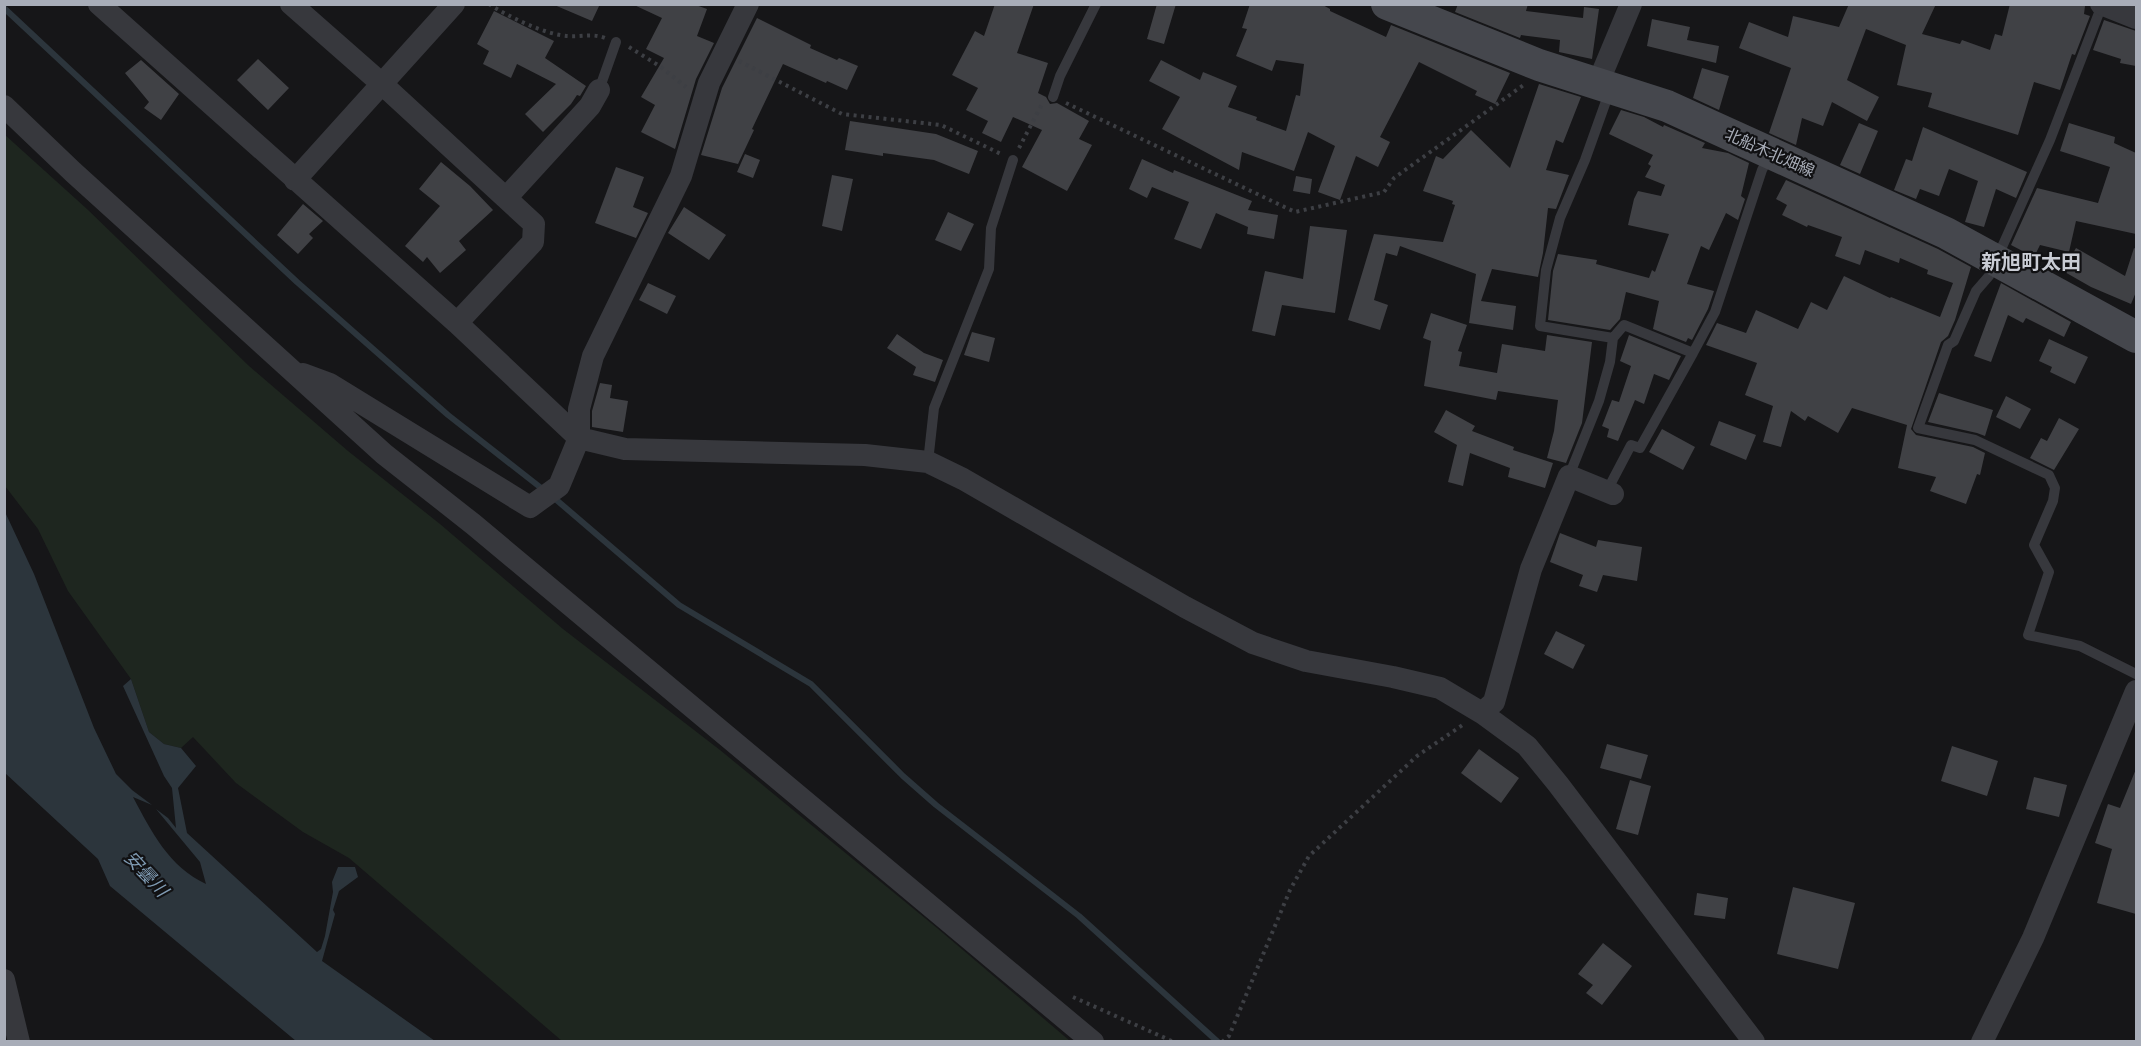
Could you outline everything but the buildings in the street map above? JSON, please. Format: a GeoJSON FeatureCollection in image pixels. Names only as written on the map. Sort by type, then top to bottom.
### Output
{"type":"FeatureCollection","features":[{"type":"Feature","properties":{"kind":"main road","name":"北船木北畑線"},"geometry":{"type":"LineString","coordinates":[[1392,6],[1539,65],[1667,106],[1771,152],[1946,233],[2136,337]]}},
{"type":"Feature","properties":{"kind":"street"},"geometry":{"type":"LineString","coordinates":[[99,4],[457,323],[579,438],[625,449],[865,455],[928,462],[963,479],[1185,607],[1253,643],[1306,661],[1440,688],[1482,713],[1527,746],[1754,1041]]}},
{"type":"Feature","properties":{"kind":"street"},"geometry":{"type":"LineString","coordinates":[[291,4],[534,224],[533,242],[457,323]]}},
{"type":"Feature","properties":{"kind":"street"},"geometry":{"type":"LineString","coordinates":[[295,180],[454,4]]}},
{"type":"Feature","properties":{"kind":"street"},"geometry":{"type":"LineString","coordinates":[[287,368],[330,384],[530,507],[559,486],[579,438],[579,409],[593,356],[681,176],[709,82],[748,4]]}},
{"type":"Feature","properties":{"kind":"street"},"geometry":{"type":"LineString","coordinates":[[1604,85],[1631,4]]}},
{"type":"Feature","properties":{"kind":"street"},"geometry":{"type":"LineString","coordinates":[[2101,5],[2136,18]]}},
{"type":"Feature","properties":{"kind":"street"},"geometry":{"type":"LineString","coordinates":[[506,198],[590,106],[599,90]]}},
{"type":"Feature","properties":{"kind":"street"},"geometry":{"type":"LineString","coordinates":[[4,106],[287,368],[384,454],[473,524],[1093,1041]]}},
{"type":"Feature","properties":{"kind":"street"},"geometry":{"type":"LineString","coordinates":[[1482,713],[1494,702],[1532,569],[1569,476],[1612,490]]}},
{"type":"Feature","properties":{"kind":"street"},"geometry":{"type":"LineString","coordinates":[[1982,1041],[2033,938],[2136,691]]}},
{"type":"Feature","properties":{"kind":"street"},"geometry":{"type":"LineString","coordinates":[[4,987],[5,981]]}},
{"type":"Feature","properties":{"kind":"street"},"geometry":{"type":"LineString","coordinates":[[5,981],[19,1041]]}},
{"type":"Feature","properties":{"kind":"lane"},"geometry":{"type":"LineString","coordinates":[[1053,97],[1060,76],[1096,4]]}},
{"type":"Feature","properties":{"kind":"lane"},"geometry":{"type":"LineString","coordinates":[[2101,5],[2050,140],[1989,276],[1976,291],[1954,341],[1948,345],[1918,428],[1975,440],[2049,475],[2055,488],[2053,501],[2034,545],[2049,572],[2028,635],[2080,646],[2136,674]]}},
{"type":"Feature","properties":{"kind":"lane"},"geometry":{"type":"LineString","coordinates":[[599,90],[616,42]]}},
{"type":"Feature","properties":{"kind":"lane"},"geometry":{"type":"LineString","coordinates":[[1604,85],[1585,160],[1560,218],[1546,270],[1540,326],[1613,339]]}},
{"type":"Feature","properties":{"kind":"lane"},"geometry":{"type":"LineString","coordinates":[[1612,490],[1631,445],[1640,448],[1715,312],[1762,170],[1771,152]]}},
{"type":"Feature","properties":{"kind":"lane"},"geometry":{"type":"LineString","coordinates":[[928,462],[934,408],[989,269],[991,228],[1013,160]]}},
{"type":"Feature","properties":{"kind":"lane"},"geometry":{"type":"LineString","coordinates":[[1569,476],[1599,401],[1610,362],[1613,339],[1624,325],[1693,353]]}},
{"type":"Feature","properties":{"kind":"path"},"geometry":{"type":"LineString","coordinates":[[724,54],[842,114],[941,125],[1013,160],[1047,94],[1295,212],[1384,192],[1394,178],[1533,78],[1539,65]]}},
{"type":"Feature","properties":{"kind":"path"},"geometry":{"type":"LineString","coordinates":[[1221,1041],[1229,1036],[1290,890],[1310,856],[1417,756],[1482,713]]}},
{"type":"Feature","properties":{"kind":"path"},"geometry":{"type":"LineString","coordinates":[[1066,994],[1174,1041]]}},
{"type":"Feature","properties":{"kind":"shaded area"},"geometry":{"type":"Polygon","coordinates":[[[4,134],[87,209],[249,366],[348,451],[440,524],[563,629],[720,750],[937,928],[1070,1041],[562,1041],[349,858],[303,832],[236,783],[193,737],[181,748],[164,744],[149,732],[131,679],[68,591],[38,529],[5,486],[4,134]]]}},
{"type":"Feature","properties":{"kind":"water","name":"安曇川"},"geometry":{"type":"Polygon","coordinates":[[[5,512],[34,574],[94,728],[116,774],[152,805],[133,797],[162,847],[182,868],[206,884],[200,862],[156,809],[176,828],[172,788],[164,776],[123,686],[131,679],[149,732],[164,744],[181,748],[196,766],[178,788],[187,833],[317,952],[321,949],[325,936],[333,892],[332,882],[338,867],[355,867],[358,877],[339,891],[322,961],[435,1041],[296,1041],[110,886],[98,859],[5,773],[5,512]]]}},
{"type":"Feature","properties":{"kind":"waterway"},"geometry":{"type":"LineString","coordinates":[[4,8],[297,282],[448,415],[545,491]]}},
{"type":"Feature","properties":{"kind":"waterway"},"geometry":{"type":"LineString","coordinates":[[553,497],[679,605],[811,684],[903,776],[936,805],[1079,916],[1218,1042]]}},
{"type":"Feature","properties":{"kind":"district","name":"新旭町太田"},"geometry":{"type":"Point","coordinates":[2031,262]}}]}
